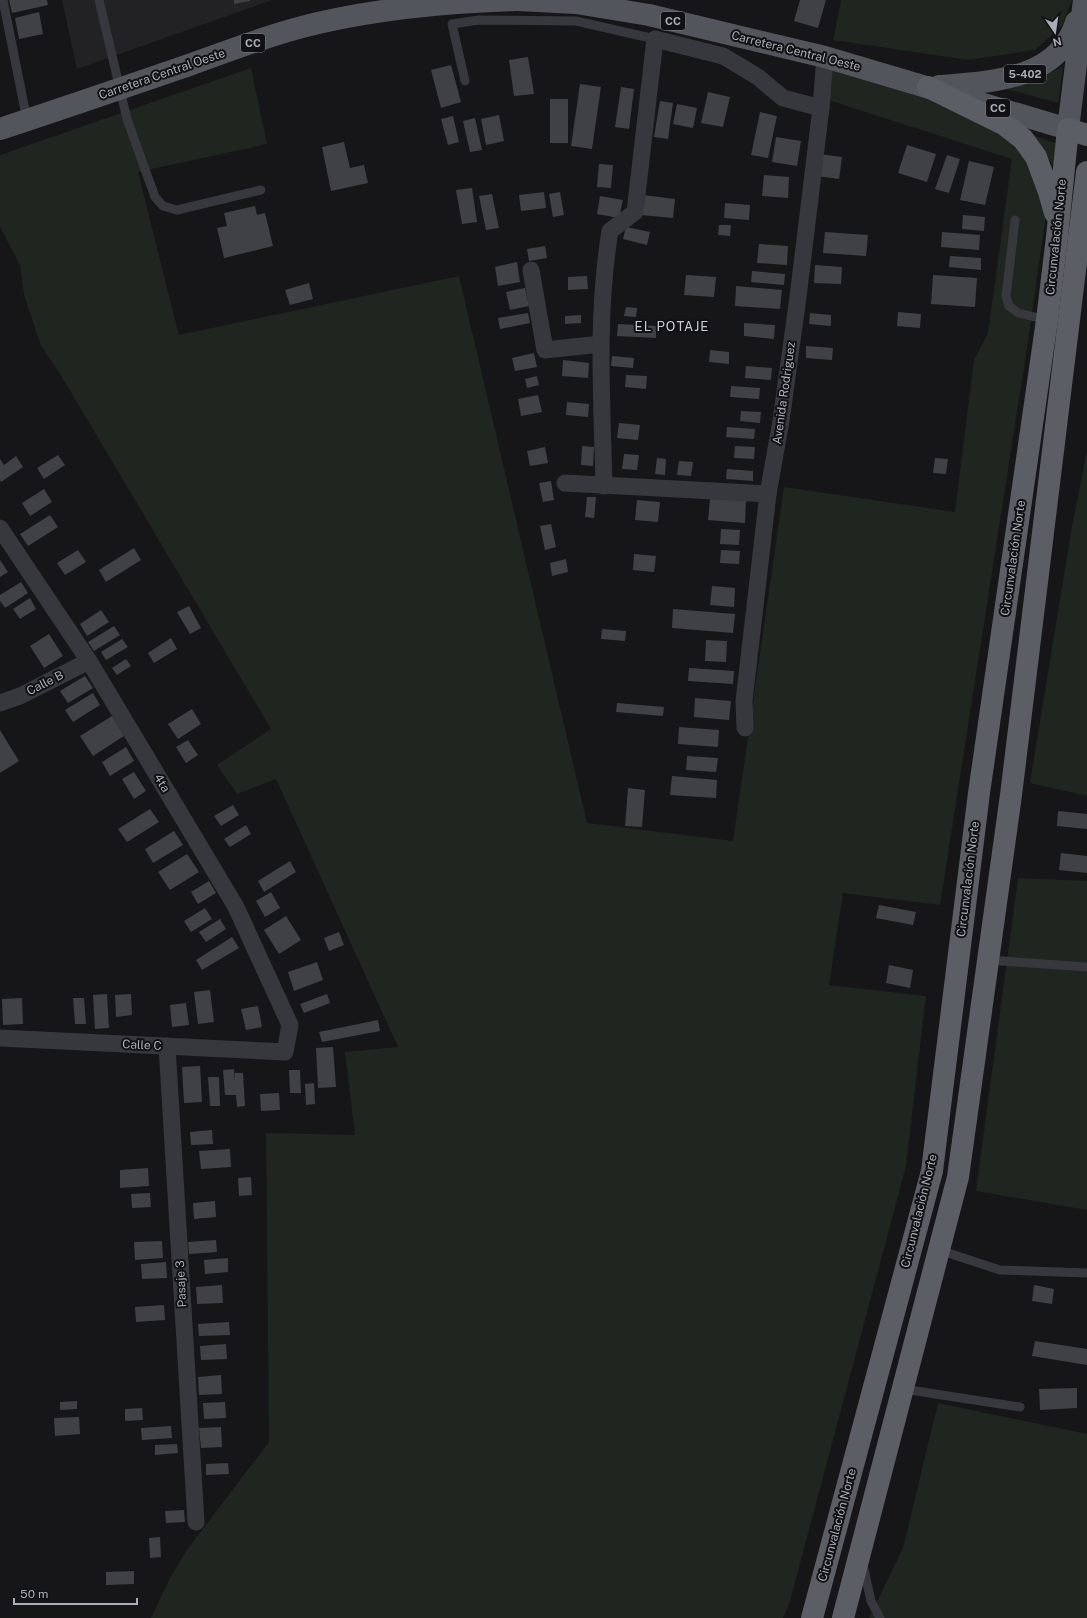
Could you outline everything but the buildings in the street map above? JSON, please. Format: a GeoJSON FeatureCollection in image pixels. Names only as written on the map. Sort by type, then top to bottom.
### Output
{"type":"FeatureCollection","features":[{"type":"Feature","properties":{"kind":"highway"},"geometry":{"type":"LineString","coordinates":[[928,87],[1005,124],[1023,139],[1036,157],[1050,192],[1055,212],[1057,237]]}},
{"type":"Feature","properties":{"kind":"highway","name":"Circunvalación Norte"},"geometry":{"type":"LineString","coordinates":[[813,1613],[932,1171],[979,793],[1047,320],[1057,237],[1077,132]]}},
{"type":"Feature","properties":{"kind":"highway","name":"Circunvalación Norte"},"geometry":{"type":"LineString","coordinates":[[842,1618],[861,1553],[958,1177],[1011,796],[1087,172]]}},
{"type":"Feature","properties":{"kind":"highway"},"geometry":{"type":"LineString","coordinates":[[1078,253],[1087,231]]}},
{"type":"Feature","properties":{"kind":"highway"},"geometry":{"type":"LineString","coordinates":[[813,1613],[834,1618]]}},
{"type":"Feature","properties":{"kind":"main road","name":"Carretera Central Oeste"},"geometry":{"type":"LineString","coordinates":[[0,129],[360,7],[517,0],[576,3],[649,15],[825,57],[1077,132]]}},
{"type":"Feature","properties":{"kind":"main road","name":"5-402"},"geometry":{"type":"LineString","coordinates":[[928,87],[987,82],[1024,74],[1047,61],[1064,47],[1075,26],[1083,0]]}},
{"type":"Feature","properties":{"kind":"main road"},"geometry":{"type":"LineString","coordinates":[[1077,132],[1083,0]]}},
{"type":"Feature","properties":{"kind":"street"},"geometry":{"type":"LineString","coordinates":[[604,486],[601,344],[605,264],[610,231],[635,212],[654,39],[723,56],[758,77],[783,98],[821,108]]}},
{"type":"Feature","properties":{"kind":"street","name":"Avenida Rodriguez"},"geometry":{"type":"LineString","coordinates":[[745,728],[744,701],[768,494],[782,413],[821,108],[825,57]]}},
{"type":"Feature","properties":{"kind":"street"},"geometry":{"type":"LineString","coordinates":[[531,270],[545,350],[601,344]]}},
{"type":"Feature","properties":{"kind":"street"},"geometry":{"type":"LineString","coordinates":[[565,482],[604,486],[768,494]]}},
{"type":"Feature","properties":{"kind":"street","name":"4ta"},"geometry":{"type":"LineString","coordinates":[[0,528],[89,661],[236,907],[290,1025],[285,1052]]}},
{"type":"Feature","properties":{"kind":"street","name":"Calle B"},"geometry":{"type":"LineString","coordinates":[[0,703],[20,696],[89,661]]}},
{"type":"Feature","properties":{"kind":"street","name":"Calle C"},"geometry":{"type":"LineString","coordinates":[[0,1038],[285,1052]]}},
{"type":"Feature","properties":{"kind":"street","name":"Pasaje 3"},"geometry":{"type":"LineString","coordinates":[[167,1046],[196,1522]]}},
{"type":"Feature","properties":{"kind":"lane"},"geometry":{"type":"LineString","coordinates":[[2,0],[27,120]]}},
{"type":"Feature","properties":{"kind":"lane"},"geometry":{"type":"LineString","coordinates":[[99,0],[127,119],[155,198],[163,206],[176,210],[261,190]]}},
{"type":"Feature","properties":{"kind":"lane"},"geometry":{"type":"LineString","coordinates":[[465,81],[452,24],[479,20],[576,21],[654,39]]}},
{"type":"Feature","properties":{"kind":"lane"},"geometry":{"type":"LineString","coordinates":[[1015,220],[1006,296],[1009,306],[1018,313],[1047,320]]}},
{"type":"Feature","properties":{"kind":"lane"},"geometry":{"type":"LineString","coordinates":[[988,960],[1087,967]]}},
{"type":"Feature","properties":{"kind":"lane"},"geometry":{"type":"LineString","coordinates":[[939,1250],[1000,1270],[1087,1273]]}},
{"type":"Feature","properties":{"kind":"lane"},"geometry":{"type":"LineString","coordinates":[[903,1389],[1020,1407]]}},
{"type":"Feature","properties":{"kind":"lane"},"geometry":{"type":"LineString","coordinates":[[861,1553],[871,1600],[880,1618]]}},
{"type":"Feature","properties":{"kind":"shaded area"},"geometry":{"type":"Polygon","coordinates":[[[62,0],[272,0],[77,69],[62,0]]]}},
{"type":"Feature","properties":{"kind":"shaded area"},"geometry":{"type":"Polygon","coordinates":[[[841,0],[1072,0],[1062,26],[1035,50],[968,60],[833,40],[841,0]]]}},
{"type":"Feature","properties":{"kind":"shaded area"},"geometry":{"type":"Polygon","coordinates":[[[825,57],[1005,125],[1049,192],[1029,335],[940,905],[843,893],[829,985],[926,996],[906,1166],[790,1601],[783,1618],[151,1618],[169,1580],[186,1551],[269,1442],[266,1133],[355,1135],[345,1052],[398,1047],[276,779],[237,794],[217,765],[271,729],[59,372],[41,346],[24,295],[20,265],[0,227],[0,155],[251,68],[267,144],[138,172],[179,335],[459,276],[587,823],[733,841],[784,487],[955,512],[974,360],[988,333],[1012,159],[822,98],[825,57]]]}},
{"type":"Feature","properties":{"kind":"shaded area"},"geometry":{"type":"Polygon","coordinates":[[[1063,67],[1058,103],[1003,88],[1036,78],[1063,67]]]}},
{"type":"Feature","properties":{"kind":"shaded area"},"geometry":{"type":"Polygon","coordinates":[[[1033,135],[1057,144],[1054,167],[1033,135]]]}},
{"type":"Feature","properties":{"kind":"shaded area"},"geometry":{"type":"Polygon","coordinates":[[[1087,450],[1087,796],[1030,783],[1071,532],[1087,450]]]}},
{"type":"Feature","properties":{"kind":"shaded area"},"geometry":{"type":"Polygon","coordinates":[[[1018,878],[1087,881],[1087,1210],[976,1191],[1018,878]]]}},
{"type":"Feature","properties":{"kind":"shaded area"},"geometry":{"type":"Polygon","coordinates":[[[938,1403],[1087,1434],[1087,1618],[869,1618],[903,1548],[938,1403]]]}},
{"type":"Feature","properties":{"kind":"district","name":"EL POTAJE"},"geometry":{"type":"Point","coordinates":[672,326]}}]}
